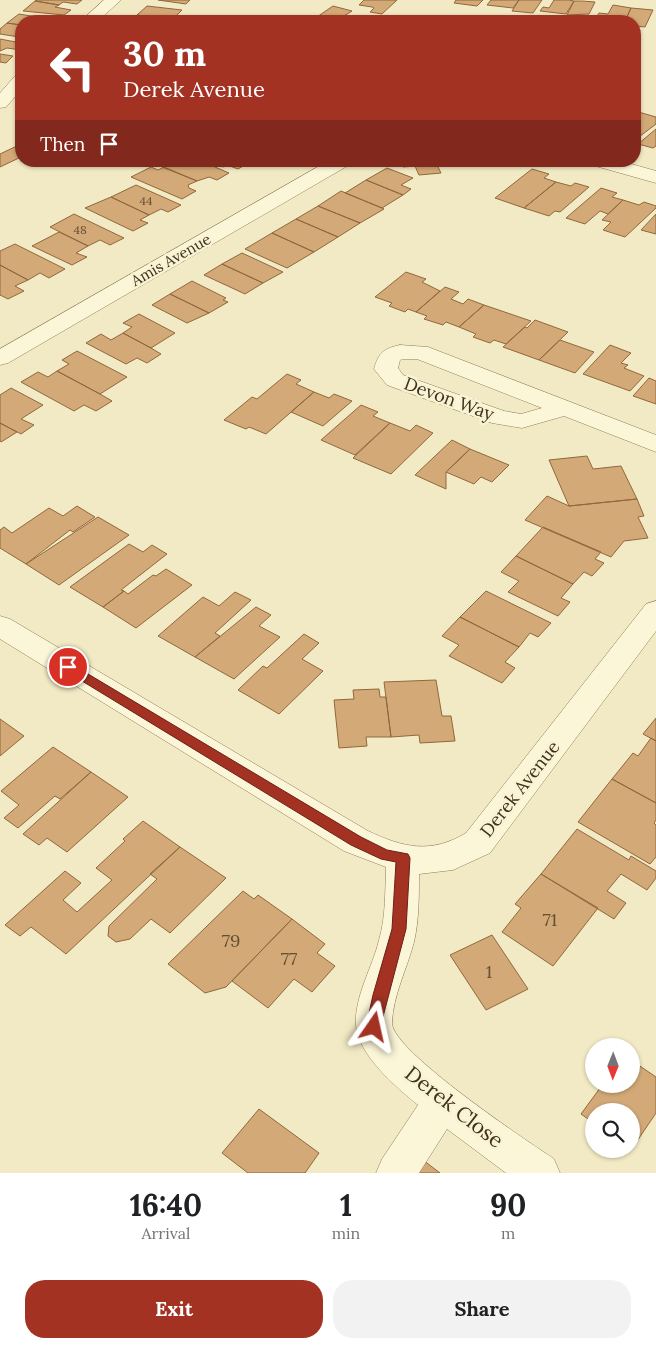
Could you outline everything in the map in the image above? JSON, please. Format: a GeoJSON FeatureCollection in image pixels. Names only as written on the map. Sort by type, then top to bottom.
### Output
{"type":"FeatureCollection","features":[{"type":"Feature","properties":{"kind":"street"},"geometry":{"type":"LineString","coordinates":[[96,15],[113,0]]}},
{"type":"Feature","properties":{"kind":"street"},"geometry":{"type":"LineString","coordinates":[[0,103],[12,84]]}},
{"type":"Feature","properties":{"kind":"street","name":"Amis Avenue"},"geometry":{"type":"LineString","coordinates":[[0,358],[332,167]]}},
{"type":"Feature","properties":{"kind":"street"},"geometry":{"type":"LineString","coordinates":[[620,167],[656,177]]}},
{"type":"Feature","properties":{"kind":"street","name":"Devon Way"},"geometry":{"type":"LineString","coordinates":[[566,408],[522,421],[500,418],[395,380],[386,369],[389,356],[400,352],[420,352],[566,408],[656,444]]}},
{"type":"Feature","properties":{"kind":"street","name":"Derek Avenue"},"geometry":{"type":"LineString","coordinates":[[0,626],[356,841],[386,855],[419,860],[450,857],[478,843],[656,611]]}},
{"type":"Feature","properties":{"kind":"street","name":"Derek Close"},"geometry":{"type":"LineString","coordinates":[[403,858],[399,929],[380,995],[374,1027],[388,1054],[442,1102],[540,1173]]}},
{"type":"Feature","properties":{"kind":"street"},"geometry":{"type":"LineString","coordinates":[[396,1173],[442,1102]]}},
{"type":"Feature","properties":{"kind":"building"},"geometry":{"type":"Polygon","coordinates":[[[82,0],[77,4],[63,2],[59,5],[35,1],[82,0]]]}},
{"type":"Feature","properties":{"kind":"building"},"geometry":{"type":"Polygon","coordinates":[[[158,0],[190,0],[186,4],[158,0]]]}},
{"type":"Feature","properties":{"kind":"building"},"geometry":{"type":"Polygon","coordinates":[[[364,0],[397,0],[382,14],[370,12],[374,8],[372,7],[359,5],[364,0]]]}},
{"type":"Feature","properties":{"kind":"building"},"geometry":{"type":"Polygon","coordinates":[[[456,0],[483,0],[477,6],[454,3],[456,0]]]}},
{"type":"Feature","properties":{"kind":"building"},"geometry":{"type":"Polygon","coordinates":[[[491,0],[519,0],[513,8],[487,5],[491,0]]]}},
{"type":"Feature","properties":{"kind":"building"},"geometry":{"type":"Polygon","coordinates":[[[519,0],[542,0],[533,13],[512,11],[519,0]]]}},
{"type":"Feature","properties":{"kind":"building"},"geometry":{"type":"Polygon","coordinates":[[[554,0],[574,1],[566,14],[540,11],[543,7],[549,8],[554,0]]]}},
{"type":"Feature","properties":{"kind":"building"},"geometry":{"type":"Polygon","coordinates":[[[35,1],[59,5],[55,7],[71,10],[64,15],[23,11],[35,1]]]}},
{"type":"Feature","properties":{"kind":"building"},"geometry":{"type":"Polygon","coordinates":[[[574,1],[595,2],[589,14],[567,15],[574,1]]]}},
{"type":"Feature","properties":{"kind":"building"},"geometry":{"type":"Polygon","coordinates":[[[613,5],[631,8],[628,15],[598,15],[599,13],[608,14],[613,5]]]}},
{"type":"Feature","properties":{"kind":"building"},"geometry":{"type":"Polygon","coordinates":[[[147,6],[182,10],[177,15],[137,15],[147,6]]]}},
{"type":"Feature","properties":{"kind":"building"},"geometry":{"type":"Polygon","coordinates":[[[333,6],[352,11],[346,15],[320,15],[333,6]]]}},
{"type":"Feature","properties":{"kind":"building"},"geometry":{"type":"Polygon","coordinates":[[[631,8],[653,10],[645,27],[641,27],[641,15],[628,15],[631,8]]]}},
{"type":"Feature","properties":{"kind":"building"},"geometry":{"type":"Polygon","coordinates":[[[15,17],[15,24],[7,23],[15,17]]]}},
{"type":"Feature","properties":{"kind":"building"},"geometry":{"type":"Polygon","coordinates":[[[7,23],[15,24],[15,36],[0,34],[0,29],[7,23]]]}},
{"type":"Feature","properties":{"kind":"building"},"geometry":{"type":"Polygon","coordinates":[[[0,39],[15,42],[15,49],[7,48],[0,51],[0,39]]]}},
{"type":"Feature","properties":{"kind":"building"},"geometry":{"type":"Polygon","coordinates":[[[0,54],[13,56],[6,63],[0,62],[0,54]]]}},
{"type":"Feature","properties":{"kind":"building"},"geometry":{"type":"Polygon","coordinates":[[[641,113],[656,117],[656,124],[641,135],[641,113]]]}},
{"type":"Feature","properties":{"kind":"building"},"geometry":{"type":"Polygon","coordinates":[[[656,129],[656,146],[653,148],[641,145],[641,142],[656,129]]]}},
{"type":"Feature","properties":{"kind":"building"},"geometry":{"type":"Polygon","coordinates":[[[15,147],[15,160],[0,167],[0,154],[15,147]]]}},
{"type":"Feature","properties":{"kind":"building"},"geometry":{"type":"Polygon","coordinates":[[[151,167],[158,170],[164,167],[197,181],[188,185],[189,188],[196,191],[182,199],[131,177],[151,167]]]}},
{"type":"Feature","properties":{"kind":"building"},"geometry":{"type":"Polygon","coordinates":[[[162,167],[215,167],[229,173],[217,180],[209,177],[197,181],[162,167]]]}},
{"type":"Feature","properties":{"kind":"building"},"geometry":{"type":"Polygon","coordinates":[[[415,167],[438,167],[441,173],[419,175],[415,167]]]}},
{"type":"Feature","properties":{"kind":"building"},"geometry":{"type":"Polygon","coordinates":[[[387,168],[413,178],[401,185],[411,189],[403,195],[366,180],[387,168]]]}},
{"type":"Feature","properties":{"kind":"building"},"geometry":{"type":"Polygon","coordinates":[[[532,169],[549,174],[544,178],[556,182],[524,208],[495,198],[532,169]]]}},
{"type":"Feature","properties":{"kind":"building"},"geometry":{"type":"Polygon","coordinates":[[[366,180],[403,195],[382,208],[345,193],[366,180]]]}},
{"type":"Feature","properties":{"kind":"building"},"geometry":{"type":"Polygon","coordinates":[[[556,182],[571,186],[575,183],[589,187],[560,212],[555,211],[549,216],[524,208],[556,182]]]}},
{"type":"Feature","properties":{"kind":"building"},"geometry":{"type":"Polygon","coordinates":[[[136,185],[181,205],[168,212],[161,209],[149,215],[111,197],[136,185]]]}},
{"type":"Feature","properties":{"kind":"building"},"geometry":{"type":"Polygon","coordinates":[[[601,188],[617,193],[612,197],[623,200],[608,214],[600,211],[585,224],[566,218],[601,188]]]}},
{"type":"Feature","properties":{"kind":"building"},"geometry":{"type":"Polygon","coordinates":[[[341,191],[384,209],[360,223],[318,206],[341,191]]]}},
{"type":"Feature","properties":{"kind":"building"},"geometry":{"type":"Polygon","coordinates":[[[111,197],[149,215],[140,220],[148,223],[133,231],[85,208],[111,197]]]}},
{"type":"Feature","properties":{"kind":"building"},"geometry":{"type":"Polygon","coordinates":[[[623,200],[639,205],[644,202],[656,206],[625,237],[603,230],[611,222],[602,220],[623,200]]]}},
{"type":"Feature","properties":{"kind":"building"},"geometry":{"type":"Polygon","coordinates":[[[318,206],[360,223],[338,237],[296,219],[318,206]]]}},
{"type":"Feature","properties":{"kind":"building"},"geometry":{"type":"Polygon","coordinates":[[[74,214],[124,238],[110,245],[100,240],[88,246],[50,227],[74,214]]]}},
{"type":"Feature","properties":{"kind":"building"},"geometry":{"type":"Polygon","coordinates":[[[656,214],[656,234],[641,230],[656,214]]]}},
{"type":"Feature","properties":{"kind":"building"},"geometry":{"type":"Polygon","coordinates":[[[296,219],[338,237],[314,252],[272,233],[296,219]]]}},
{"type":"Feature","properties":{"kind":"building"},"geometry":{"type":"Polygon","coordinates":[[[59,232],[88,246],[76,253],[87,257],[72,265],[32,246],[59,232]]]}},
{"type":"Feature","properties":{"kind":"building"},"geometry":{"type":"Polygon","coordinates":[[[272,233],[314,252],[287,268],[245,249],[272,233]]]}},
{"type":"Feature","properties":{"kind":"building"},"geometry":{"type":"Polygon","coordinates":[[[15,244],[65,269],[49,278],[40,273],[28,280],[0,265],[0,251],[15,244]]]}},
{"type":"Feature","properties":{"kind":"building"},"geometry":{"type":"Polygon","coordinates":[[[242,253],[283,272],[263,283],[222,264],[242,253]]]}},
{"type":"Feature","properties":{"kind":"building"},"geometry":{"type":"Polygon","coordinates":[[[222,264],[263,283],[245,294],[204,275],[222,264]]]}},
{"type":"Feature","properties":{"kind":"building"},"geometry":{"type":"Polygon","coordinates":[[[0,265],[28,280],[15,286],[24,291],[8,299],[0,295],[0,265]]]}},
{"type":"Feature","properties":{"kind":"building"},"geometry":{"type":"Polygon","coordinates":[[[406,272],[426,279],[422,282],[440,291],[416,312],[408,309],[405,312],[389,306],[392,303],[375,297],[406,272]]]}},
{"type":"Feature","properties":{"kind":"building"},"geometry":{"type":"Polygon","coordinates":[[[192,281],[226,298],[223,300],[228,302],[209,313],[170,294],[192,281]]]}},
{"type":"Feature","properties":{"kind":"building"},"geometry":{"type":"Polygon","coordinates":[[[445,287],[459,292],[451,299],[463,304],[468,299],[484,305],[459,327],[446,322],[443,325],[424,319],[427,316],[416,312],[445,287]]]}},
{"type":"Feature","properties":{"kind":"building"},"geometry":{"type":"Polygon","coordinates":[[[170,294],[209,313],[187,323],[152,305],[170,294]]]}},
{"type":"Feature","properties":{"kind":"building"},"geometry":{"type":"Polygon","coordinates":[[[484,305],[531,321],[506,344],[494,340],[490,343],[473,337],[476,334],[459,327],[484,305]]]}},
{"type":"Feature","properties":{"kind":"building"},"geometry":{"type":"Polygon","coordinates":[[[139,314],[175,333],[151,348],[123,333],[132,327],[123,323],[139,314]]]}},
{"type":"Feature","properties":{"kind":"building"},"geometry":{"type":"Polygon","coordinates":[[[535,320],[568,332],[539,360],[503,347],[525,327],[527,328],[535,320]]]}},
{"type":"Feature","properties":{"kind":"building"},"geometry":{"type":"Polygon","coordinates":[[[123,333],[161,354],[147,363],[137,358],[126,364],[86,343],[101,334],[111,340],[123,333]]]}},
{"type":"Feature","properties":{"kind":"building"},"geometry":{"type":"Polygon","coordinates":[[[560,340],[594,352],[575,373],[539,360],[560,340]]]}},
{"type":"Feature","properties":{"kind":"building"},"geometry":{"type":"Polygon","coordinates":[[[610,345],[631,353],[621,363],[628,365],[624,368],[644,376],[630,391],[583,374],[610,345]]]}},
{"type":"Feature","properties":{"kind":"building"},"geometry":{"type":"Polygon","coordinates":[[[77,351],[127,377],[100,394],[57,371],[69,364],[62,360],[77,351]]]}},
{"type":"Feature","properties":{"kind":"building"},"geometry":{"type":"Polygon","coordinates":[[[57,371],[112,401],[96,411],[84,405],[74,411],[21,382],[38,372],[48,377],[57,371]]]}},
{"type":"Feature","properties":{"kind":"building"},"geometry":{"type":"Polygon","coordinates":[[[287,374],[301,380],[296,384],[314,392],[266,434],[249,427],[246,429],[224,420],[252,397],[257,399],[287,374]]]}},
{"type":"Feature","properties":{"kind":"building"},"geometry":{"type":"Polygon","coordinates":[[[649,378],[656,381],[656,404],[633,396],[649,378]]]}},
{"type":"Feature","properties":{"kind":"building"},"geometry":{"type":"Polygon","coordinates":[[[11,388],[43,405],[21,419],[34,425],[21,434],[0,423],[0,395],[11,388]]]}},
{"type":"Feature","properties":{"kind":"building"},"geometry":{"type":"Polygon","coordinates":[[[314,392],[329,398],[334,394],[352,401],[323,426],[291,412],[314,392]]]}},
{"type":"Feature","properties":{"kind":"building"},"geometry":{"type":"Polygon","coordinates":[[[361,405],[378,412],[373,416],[390,423],[355,455],[321,440],[361,405]]]}},
{"type":"Feature","properties":{"kind":"building"},"geometry":{"type":"Polygon","coordinates":[[[0,423],[17,432],[1,442],[0,423]]]}},
{"type":"Feature","properties":{"kind":"building"},"geometry":{"type":"Polygon","coordinates":[[[390,423],[410,431],[416,425],[433,433],[391,474],[353,458],[390,423]]]}},
{"type":"Feature","properties":{"kind":"building"},"geometry":{"type":"Polygon","coordinates":[[[452,440],[470,449],[446,472],[446,489],[415,475],[452,440]]]}},
{"type":"Feature","properties":{"kind":"building"},"geometry":{"type":"Polygon","coordinates":[[[470,449],[509,465],[492,482],[481,477],[474,484],[446,472],[470,449]]]}},
{"type":"Feature","properties":{"kind":"building"},"geometry":{"type":"Polygon","coordinates":[[[587,456],[593,469],[621,466],[637,499],[569,506],[549,460],[587,456]]]}},
{"type":"Feature","properties":{"kind":"building"},"geometry":{"type":"Polygon","coordinates":[[[547,496],[569,506],[637,499],[644,516],[638,517],[648,538],[624,541],[611,557],[525,520],[547,496]]]}},
{"type":"Feature","properties":{"kind":"building"},"geometry":{"type":"Polygon","coordinates":[[[77,506],[95,517],[73,532],[70,530],[26,564],[0,548],[0,530],[4,527],[12,533],[49,508],[63,516],[77,506]]]}},
{"type":"Feature","properties":{"kind":"building"},"geometry":{"type":"Polygon","coordinates":[[[98,517],[129,535],[59,585],[26,564],[98,517]]]}},
{"type":"Feature","properties":{"kind":"building"},"geometry":{"type":"Polygon","coordinates":[[[543,527],[601,552],[595,559],[604,563],[592,576],[584,572],[573,584],[516,556],[543,527]]]}},
{"type":"Feature","properties":{"kind":"building"},"geometry":{"type":"Polygon","coordinates":[[[129,544],[143,552],[152,545],[167,554],[121,590],[124,591],[103,607],[70,587],[129,544]]]}},
{"type":"Feature","properties":{"kind":"building"},"geometry":{"type":"Polygon","coordinates":[[[516,556],[573,584],[561,598],[570,602],[558,616],[508,592],[519,581],[501,572],[516,556]]]}},
{"type":"Feature","properties":{"kind":"building"},"geometry":{"type":"Polygon","coordinates":[[[166,569],[192,585],[136,628],[103,607],[124,591],[128,594],[153,575],[156,576],[166,569]]]}},
{"type":"Feature","properties":{"kind":"building"},"geometry":{"type":"Polygon","coordinates":[[[486,591],[551,623],[538,637],[530,633],[519,647],[460,617],[486,591]]]}},
{"type":"Feature","properties":{"kind":"building"},"geometry":{"type":"Polygon","coordinates":[[[235,592],[251,600],[215,633],[220,636],[195,657],[158,636],[203,597],[219,606],[235,592]]]}},
{"type":"Feature","properties":{"kind":"building"},"geometry":{"type":"Polygon","coordinates":[[[256,607],[271,615],[259,626],[280,637],[234,679],[195,657],[256,607]]]}},
{"type":"Feature","properties":{"kind":"building"},"geometry":{"type":"Polygon","coordinates":[[[460,617],[519,647],[505,662],[515,668],[502,683],[449,656],[459,645],[442,636],[460,617]]]}},
{"type":"Feature","properties":{"kind":"building"},"geometry":{"type":"Polygon","coordinates":[[[304,634],[319,643],[302,659],[323,671],[279,714],[238,690],[263,666],[267,668],[304,634]]]}},
{"type":"Feature","properties":{"kind":"building"},"geometry":{"type":"Polygon","coordinates":[[[436,680],[442,716],[451,716],[455,741],[420,743],[419,735],[391,737],[384,682],[436,680]]]}},
{"type":"Feature","properties":{"kind":"building"},"geometry":{"type":"Polygon","coordinates":[[[379,689],[380,697],[386,697],[391,737],[366,737],[367,746],[339,748],[334,700],[354,699],[353,690],[379,689]]]}},
{"type":"Feature","properties":{"kind":"building"},"geometry":{"type":"Polygon","coordinates":[[[656,718],[656,741],[643,734],[656,718]]]}},
{"type":"Feature","properties":{"kind":"building"},"geometry":{"type":"Polygon","coordinates":[[[0,719],[24,736],[0,756],[0,719]]]}},
{"type":"Feature","properties":{"kind":"building"},"geometry":{"type":"Polygon","coordinates":[[[651,738],[656,741],[656,803],[612,779],[633,753],[638,756],[651,738]]]}},
{"type":"Feature","properties":{"kind":"building"},"geometry":{"type":"Polygon","coordinates":[[[53,747],[91,772],[60,799],[55,796],[18,828],[4,818],[19,805],[1,791],[53,747]]]}},
{"type":"Feature","properties":{"kind":"building"},"geometry":{"type":"Polygon","coordinates":[[[91,772],[128,797],[67,852],[47,838],[39,845],[23,834],[91,772]]]}},
{"type":"Feature","properties":{"kind":"building"},"geometry":{"type":"Polygon","coordinates":[[[612,779],[656,803],[656,820],[654,823],[656,825],[656,857],[650,864],[578,822],[612,779]]]}},
{"type":"Feature","properties":{"kind":"building"},"geometry":{"type":"Polygon","coordinates":[[[143,821],[180,847],[66,954],[31,927],[20,936],[5,925],[65,871],[81,883],[63,900],[77,912],[112,880],[96,868],[143,821]]]}},
{"type":"Feature","properties":{"kind":"building"},"geometry":{"type":"Polygon","coordinates":[[[577,829],[629,860],[631,856],[656,871],[656,878],[647,890],[621,874],[607,891],[626,903],[614,919],[541,874],[577,829]]]}},
{"type":"Feature","properties":{"kind":"building"},"geometry":{"type":"Polygon","coordinates":[[[180,847],[226,878],[170,933],[151,919],[130,939],[116,942],[108,936],[109,926],[157,879],[150,874],[180,847]]]}},
{"type":"Feature","properties":{"kind":"building"},"geometry":{"type":"Polygon","coordinates":[[[541,874],[598,908],[553,966],[502,932],[521,908],[515,904],[541,874]]]}},
{"type":"Feature","properties":{"kind":"building"},"geometry":{"type":"Polygon","coordinates":[[[243,891],[254,899],[258,895],[292,919],[226,987],[205,993],[168,964],[243,891]]]}},
{"type":"Feature","properties":{"kind":"building"},"geometry":{"type":"Polygon","coordinates":[[[292,919],[325,944],[317,953],[335,966],[312,992],[294,979],[268,1008],[232,981],[292,919]]]}},
{"type":"Feature","properties":{"kind":"building"},"geometry":{"type":"Polygon","coordinates":[[[492,935],[528,989],[486,1010],[450,955],[492,935]]]}},
{"type":"Feature","properties":{"kind":"building"},"geometry":{"type":"Polygon","coordinates":[[[640,1066],[656,1077],[656,1113],[640,1137],[640,1103],[589,1103],[596,1093],[640,1093],[640,1066]]]}},
{"type":"Feature","properties":{"kind":"building"},"geometry":{"type":"Polygon","coordinates":[[[259,1109],[319,1153],[305,1173],[248,1173],[222,1153],[259,1109]]]}},
{"type":"Feature","properties":{"kind":"building"},"geometry":{"type":"Polygon","coordinates":[[[585,1109],[585,1117],[581,1114],[585,1109]]]}},
{"type":"Feature","properties":{"kind":"building"},"geometry":{"type":"Polygon","coordinates":[[[423,1160],[440,1173],[413,1173],[423,1160]]]}},
{"type":"Feature","properties":{"kind":"route"},"geometry":{"type":"LineString","coordinates":[[68,667],[356,841],[386,855],[403,858],[399,929],[380,995],[374,1027]]}}]}
